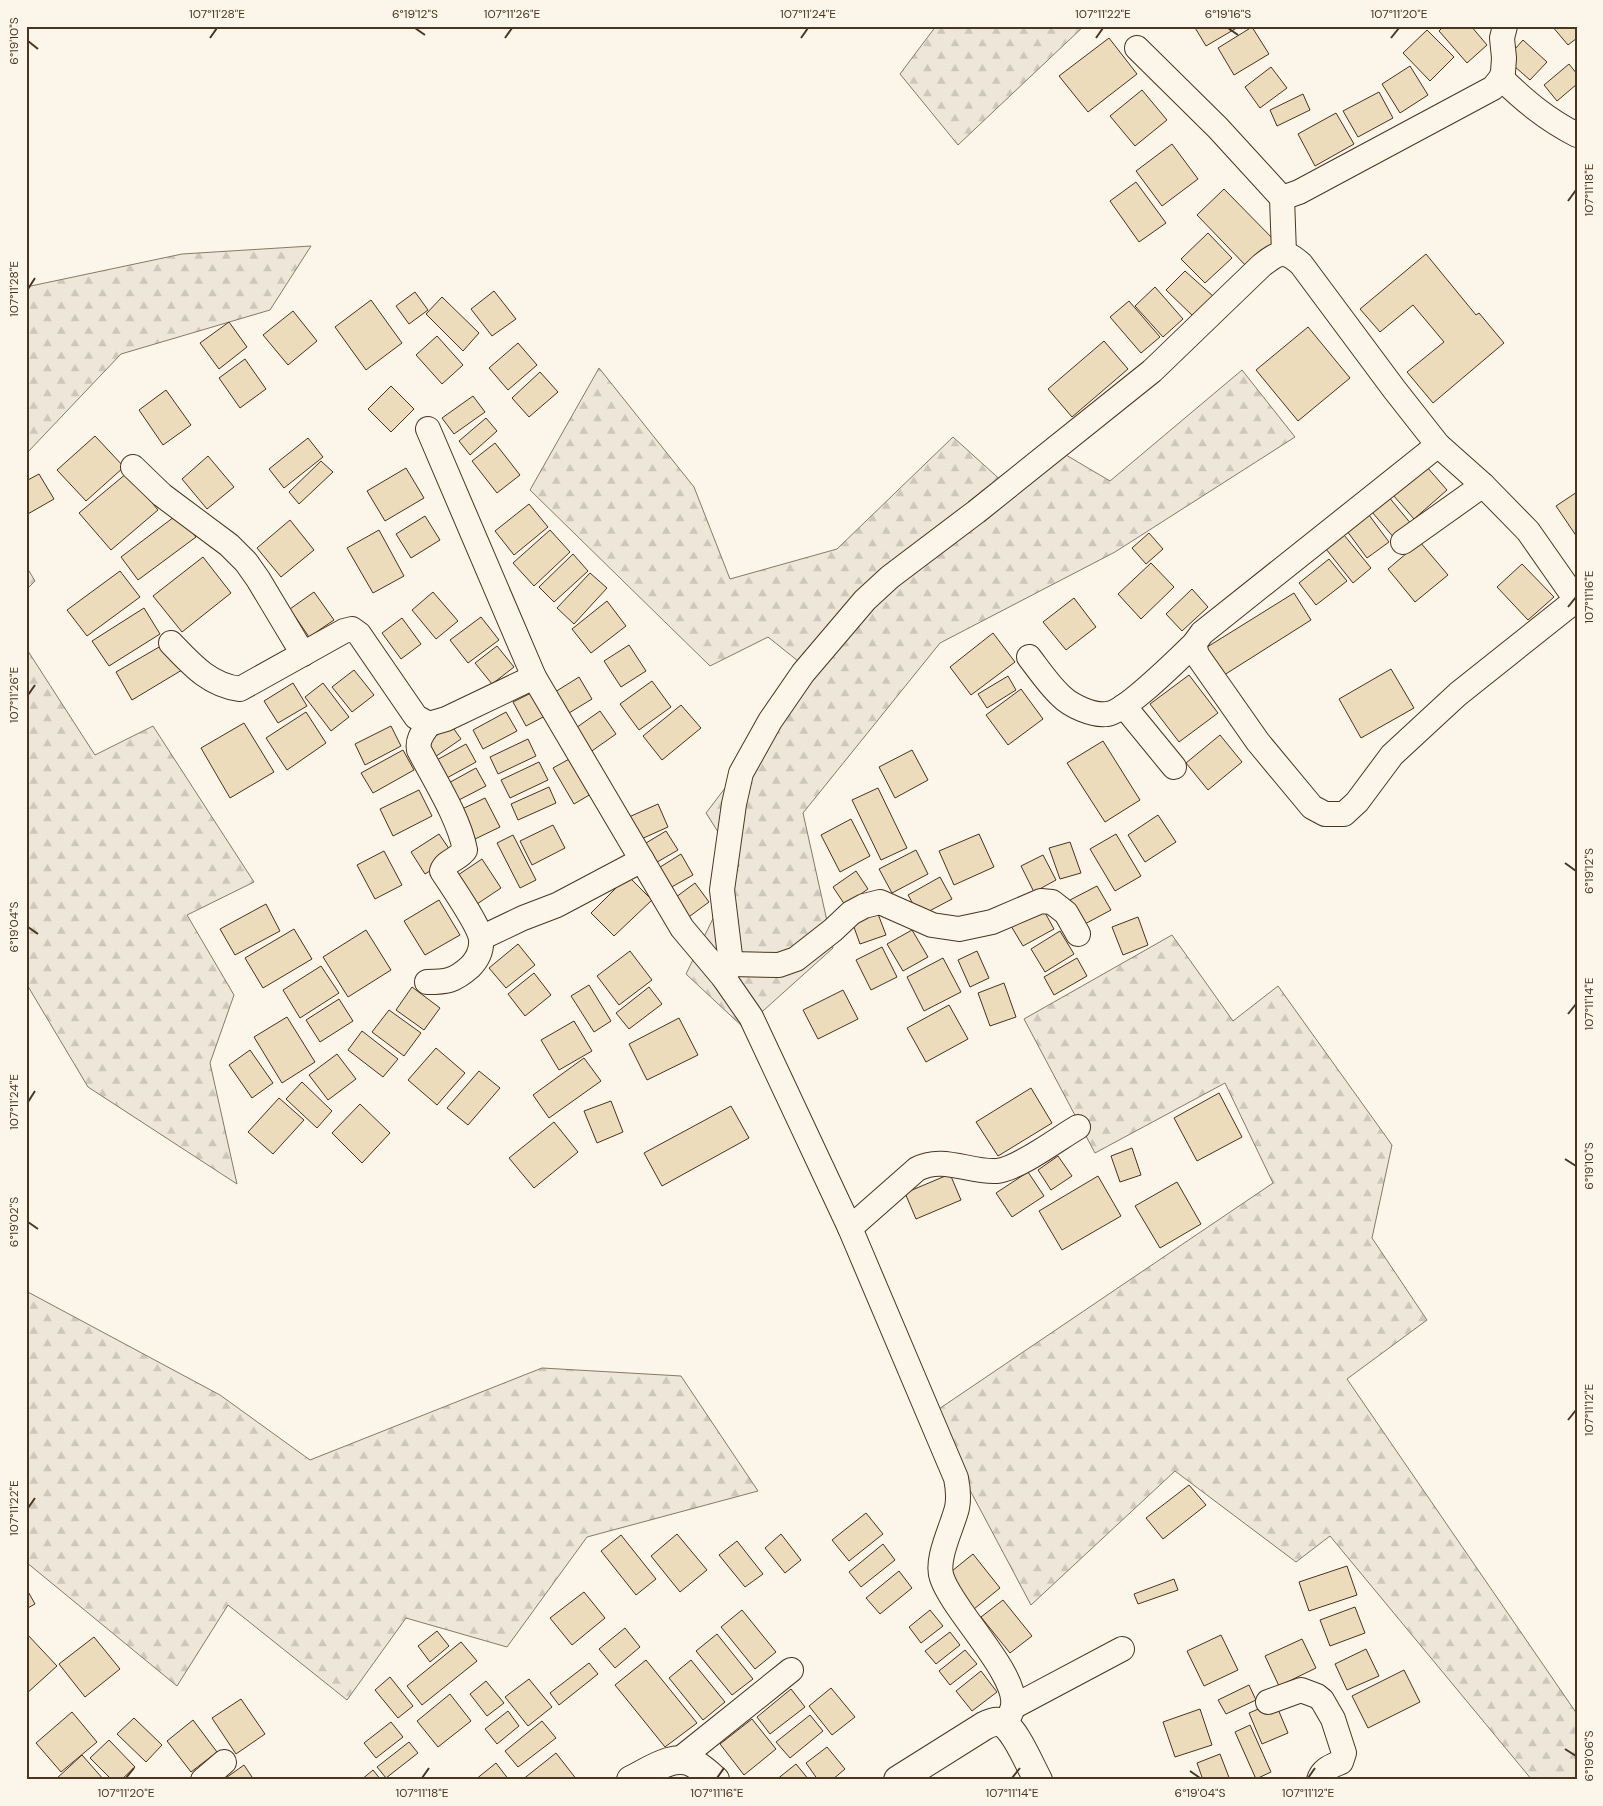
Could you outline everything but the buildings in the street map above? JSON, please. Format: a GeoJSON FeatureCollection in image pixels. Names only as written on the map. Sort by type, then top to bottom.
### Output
{"type":"FeatureCollection","features":[{"type":"Feature","properties":{"kind":"street"},"geometry":{"type":"LineString","coordinates":[[1282,198],[1299,192],[1493,88],[1501,78],[1504,58],[1502,38],[1504,26]]}},
{"type":"Feature","properties":{"kind":"street"},"geometry":{"type":"LineString","coordinates":[[1137,48],[1218,128],[1282,198],[1284,253]]}},
{"type":"Feature","properties":{"kind":"street"},"geometry":{"type":"LineString","coordinates":[[1501,78],[1554,123],[1577,135]]}},
{"type":"Feature","properties":{"kind":"street"},"geometry":{"type":"LineString","coordinates":[[727,971],[722,890],[734,804],[741,773],[770,722],[803,673],[865,600],[890,577],[976,512],[1152,371],[1262,265],[1277,254],[1284,253],[1293,256],[1302,264],[1438,446],[1483,485],[1528,531],[1576,601],[1458,694],[1392,755],[1357,802],[1344,814],[1325,814],[1312,807],[1258,742],[1197,655],[1194,644]]}},
{"type":"Feature","properties":{"kind":"street"},"geometry":{"type":"LineString","coordinates":[[428,429],[534,677],[682,928],[727,971],[751,1017],[850,1228],[956,1478],[958,1491],[957,1507],[942,1556],[941,1576],[948,1593],[982,1640],[1009,1685],[1012,1696],[1009,1715],[1014,1733],[1038,1780]]}},
{"type":"Feature","properties":{"kind":"street"},"geometry":{"type":"LineString","coordinates":[[1029,657],[1062,697],[1076,705],[1094,713],[1108,714],[1124,706],[1194,644],[1202,633],[1438,446]]}},
{"type":"Feature","properties":{"kind":"street"},"geometry":{"type":"LineString","coordinates":[[133,467],[162,495],[229,545],[246,562],[303,654]]}},
{"type":"Feature","properties":{"kind":"street"},"geometry":{"type":"LineString","coordinates":[[1403,542],[1483,485]]}},
{"type":"Feature","properties":{"kind":"street"},"geometry":{"type":"LineString","coordinates":[[171,643],[197,670],[216,683],[229,688],[240,689],[344,631],[352,629],[359,634],[416,717],[429,724]]}},
{"type":"Feature","properties":{"kind":"street"},"geometry":{"type":"LineString","coordinates":[[427,982],[446,982],[462,974],[474,963],[480,951],[481,938],[476,925],[442,871],[446,864],[459,857],[465,850],[464,843],[447,803],[419,750],[418,743],[420,737],[429,724],[446,719],[534,677]]}},
{"type":"Feature","properties":{"kind":"street"},"geometry":{"type":"LineString","coordinates":[[1124,706],[1174,767]]}},
{"type":"Feature","properties":{"kind":"street"},"geometry":{"type":"LineString","coordinates":[[481,938],[523,918],[557,905],[642,860]]}},
{"type":"Feature","properties":{"kind":"street"},"geometry":{"type":"LineString","coordinates":[[727,971],[779,965],[796,959],[851,913],[864,906],[880,902],[932,925],[958,929],[992,922],[1041,901],[1052,902],[1066,913],[1078,934]]}},
{"type":"Feature","properties":{"kind":"street"},"geometry":{"type":"LineString","coordinates":[[850,1228],[923,1166],[954,1164],[986,1171],[1004,1169],[1022,1161],[1078,1126]]}},
{"type":"Feature","properties":{"kind":"street"},"geometry":{"type":"LineString","coordinates":[[898,1780],[984,1726],[1000,1722],[1122,1649]]}},
{"type":"Feature","properties":{"kind":"street"},"geometry":{"type":"LineString","coordinates":[[631,1780],[667,1762],[680,1759],[791,1670]]}},
{"type":"Feature","properties":{"kind":"street"},"geometry":{"type":"LineString","coordinates":[[1268,1702],[1301,1690],[1310,1692],[1322,1700],[1334,1719],[1344,1753],[1341,1762],[1325,1770],[1320,1775],[1319,1780]]}},
{"type":"Feature","properties":{"kind":"street"},"geometry":{"type":"LineString","coordinates":[[680,1759],[694,1763],[715,1780]]}},
{"type":"Feature","properties":{"kind":"street"},"geometry":{"type":"LineString","coordinates":[[203,1780],[224,1762]]}},
{"type":"Feature","properties":{"kind":"green space"},"geometry":{"type":"Polygon","coordinates":[[[936,26],[1084,26],[958,145],[900,74],[936,26]]]}},
{"type":"Feature","properties":{"kind":"green space"},"geometry":{"type":"Polygon","coordinates":[[[311,246],[270,310],[121,354],[26,454],[26,287],[182,254],[311,246]]]}},
{"type":"Feature","properties":{"kind":"green space"},"geometry":{"type":"Polygon","coordinates":[[[599,368],[694,487],[730,579],[837,549],[953,437],[1015,493],[1066,455],[1110,481],[1242,370],[1295,437],[1115,552],[940,643],[803,813],[833,948],[744,1028],[686,974],[739,865],[706,813],[813,673],[768,637],[710,666],[530,490],[599,368]]]}},
{"type":"Feature","properties":{"kind":"green space"},"geometry":{"type":"Polygon","coordinates":[[[26,566],[35,581],[26,590],[26,566]]]}},
{"type":"Feature","properties":{"kind":"green space"},"geometry":{"type":"Polygon","coordinates":[[[26,648],[95,755],[153,726],[254,882],[187,915],[234,995],[210,1063],[237,1184],[88,1087],[26,983],[26,648]]]}},
{"type":"Feature","properties":{"kind":"green space"},"geometry":{"type":"Polygon","coordinates":[[[1172,935],[1233,1021],[1278,986],[1392,1145],[1372,1238],[1427,1320],[1347,1379],[1577,1714],[1577,1780],[1532,1780],[1330,1536],[1296,1562],[1175,1471],[1031,1605],[930,1415],[1273,1183],[1225,1083],[1095,1153],[1024,1019],[1172,935]]]}},
{"type":"Feature","properties":{"kind":"green space"},"geometry":{"type":"Polygon","coordinates":[[[26,1291],[220,1395],[310,1460],[542,1368],[681,1376],[758,1491],[587,1537],[507,1647],[406,1618],[347,1700],[228,1605],[177,1686],[26,1562],[26,1291]]]}}]}
